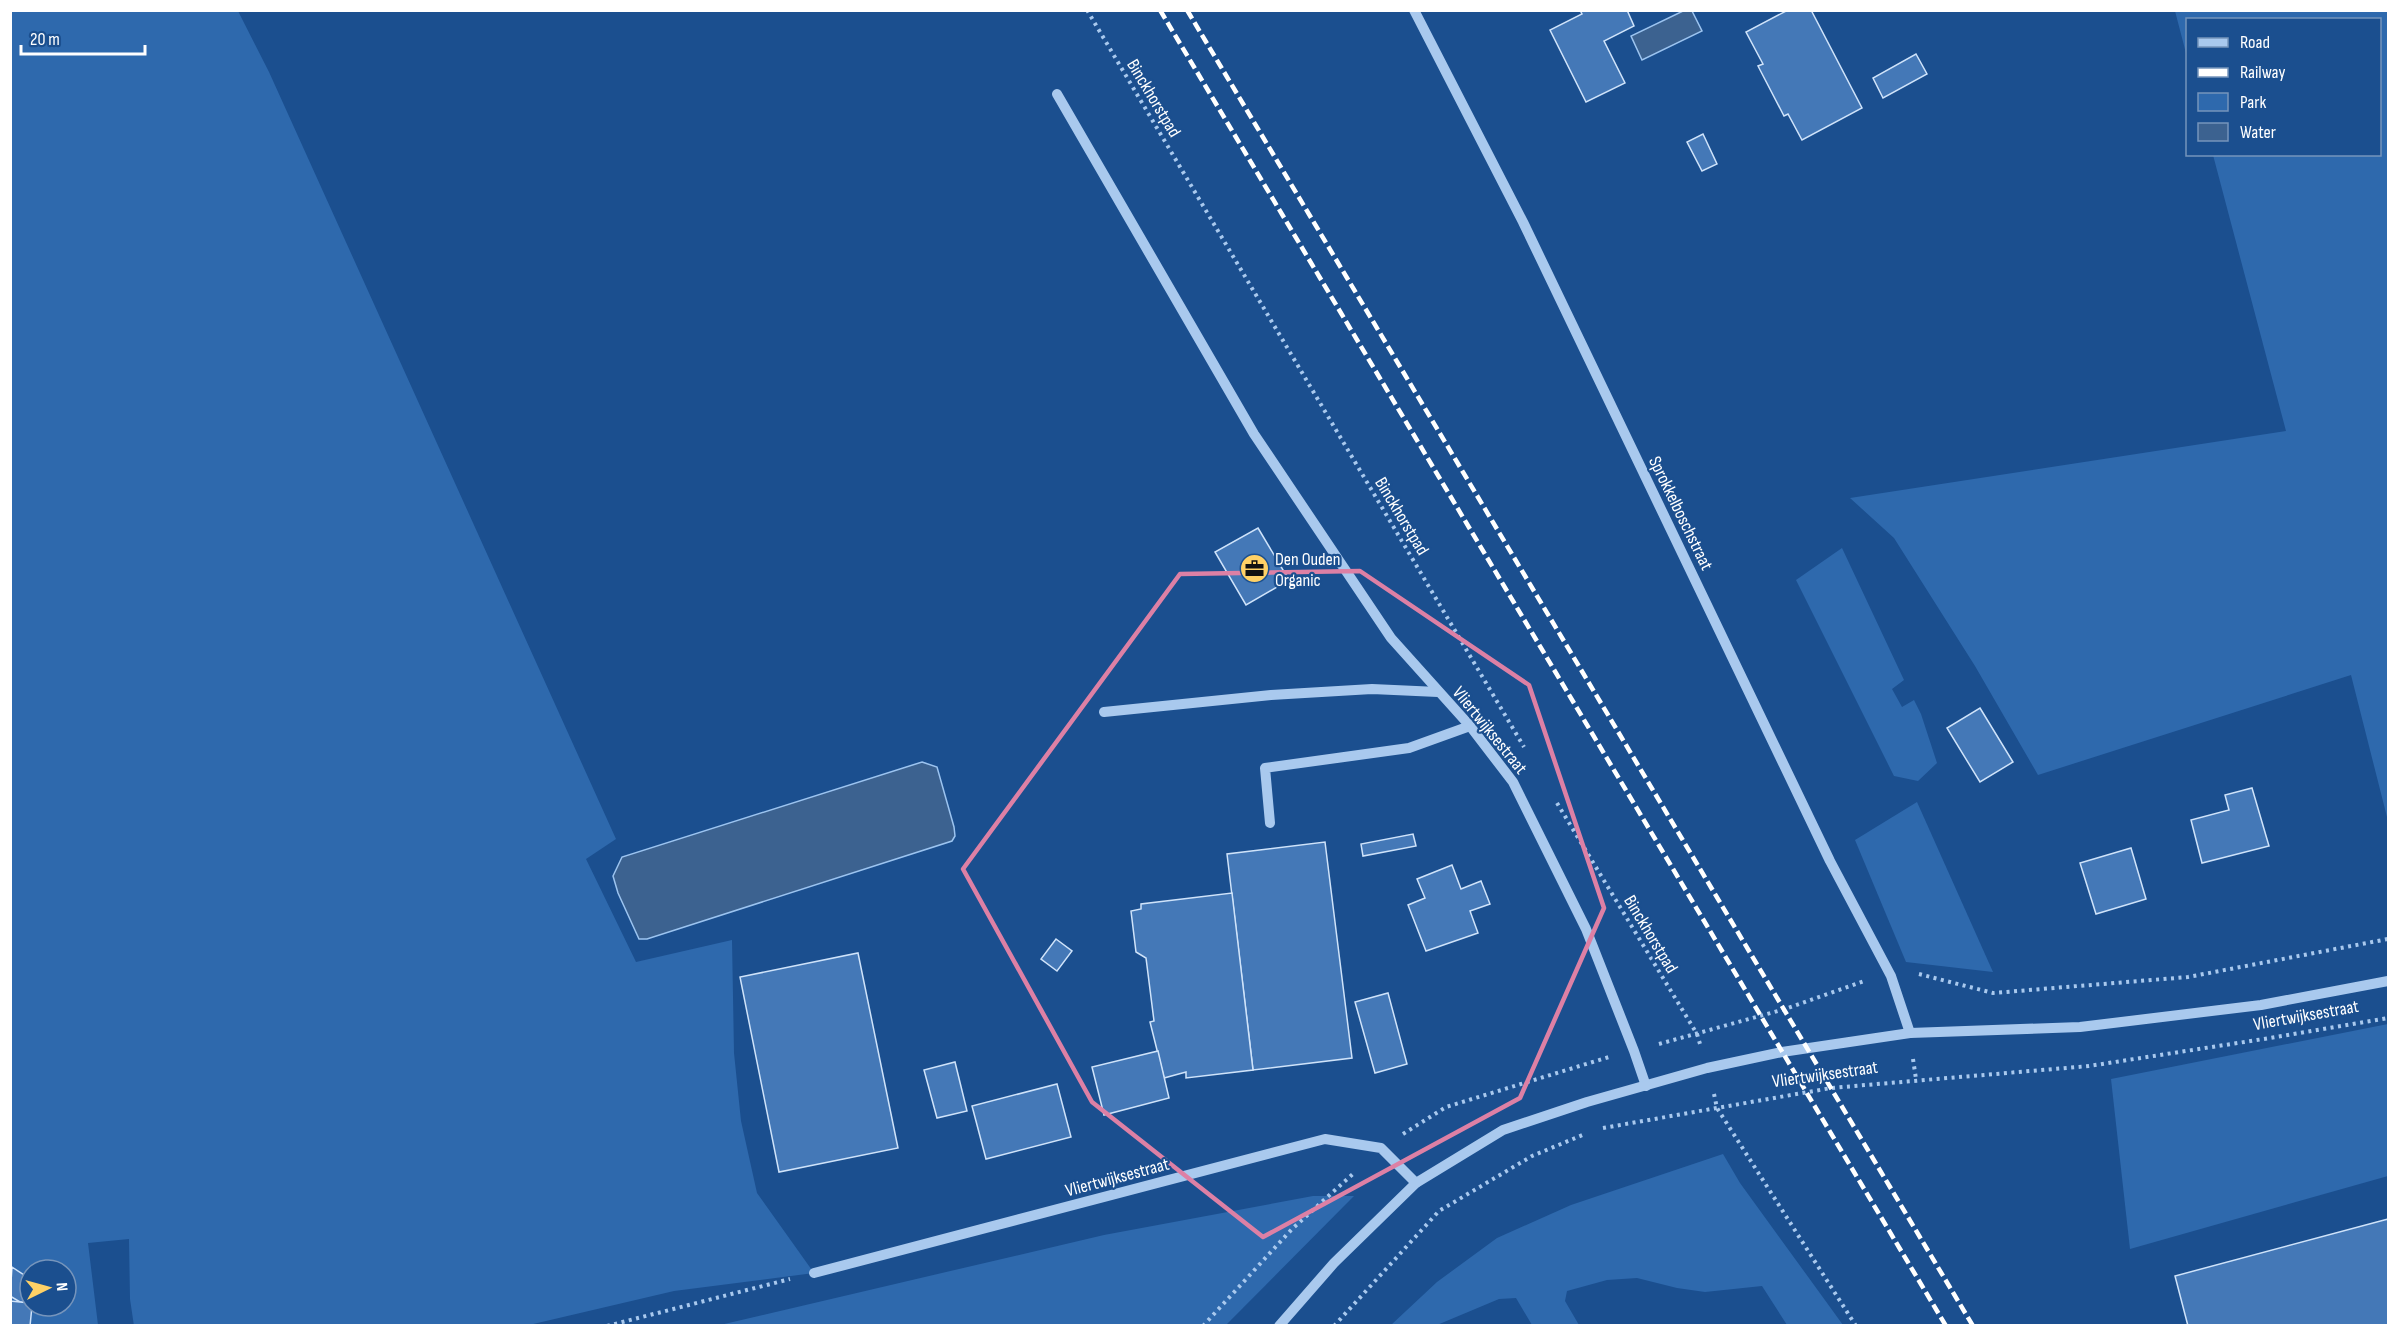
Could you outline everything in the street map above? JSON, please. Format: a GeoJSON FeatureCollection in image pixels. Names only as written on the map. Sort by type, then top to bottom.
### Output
{"type":"FeatureCollection","features":[{"type":"Feature","properties":{"kind":"street","name":"Sprokkelboschstraat"},"geometry":{"type":"LineString","coordinates":[[1414,10],[1523,222],[1830,861],[1891,976],[1910,1033]]}},
{"type":"Feature","properties":{"kind":"street","name":"Vliertwijksestraat"},"geometry":{"type":"LineString","coordinates":[[1057,94],[1254,434],[1391,638],[1470,726],[1513,782],[1580,919],[1646,1086]]}},
{"type":"Feature","properties":{"kind":"street"},"geometry":{"type":"LineString","coordinates":[[1104,712],[1271,694],[1372,689],[1438,692]]}},
{"type":"Feature","properties":{"kind":"street"},"geometry":{"type":"LineString","coordinates":[[1270,824],[1265,768],[1409,748],[1470,726]]}},
{"type":"Feature","properties":{"kind":"street","name":"Vliertwijksestraat"},"geometry":{"type":"LineString","coordinates":[[1279,1326],[1334,1263],[1416,1183],[1503,1130],[1587,1102],[1707,1068],[1782,1052],[1910,1033],[2080,1027],[2261,1005],[2388,981]]}},
{"type":"Feature","properties":{"kind":"street","name":"Vliertwijksestraat"},"geometry":{"type":"LineString","coordinates":[[814,1273],[1325,1139],[1381,1148],[1416,1183]]}},
{"type":"Feature","properties":{"kind":"path","name":"Binckhorstpad"},"geometry":{"type":"LineString","coordinates":[[1087,10],[1529,756]]}},
{"type":"Feature","properties":{"kind":"path","name":"Binckhorstpad"},"geometry":{"type":"LineString","coordinates":[[1553,796],[1697,1034],[1785,1010],[1858,982],[1891,976]]}},
{"type":"Feature","properties":{"kind":"path"},"geometry":{"type":"LineString","coordinates":[[1891,976],[1921,974],[1993,993],[2188,977],[2388,939]]}},
{"type":"Feature","properties":{"kind":"path","name":"Vliertwijksestraat"},"geometry":{"type":"LineString","coordinates":[[1334,1326],[1439,1211],[1532,1156],[1595,1130],[1831,1088],[2090,1066],[2388,1018]]}},
{"type":"Feature","properties":{"kind":"path"},"geometry":{"type":"LineString","coordinates":[[1717,1108],[1856,1326]]}},
{"type":"Feature","properties":{"kind":"path"},"geometry":{"type":"LineString","coordinates":[[607,1326],[814,1273]]}},
{"type":"Feature","properties":{"kind":"highlighted area"},"geometry":{"type":"Polygon","coordinates":[[[1360,571],[1529,685],[1604,908],[1520,1098],[1263,1237],[1092,1102],[963,869],[1180,574],[1360,571]]]}},
{"type":"Feature","properties":{"kind":"green space"},"geometry":{"type":"Polygon","coordinates":[[[10,11],[238,11],[269,72],[616,839],[586,859],[636,962],[732,940],[734,1053],[741,1121],[757,1193],[814,1273],[674,1291],[529,1325],[134,1326],[130,1299],[129,1239],[88,1243],[98,1325],[11,1325],[10,11]]]}},
{"type":"Feature","properties":{"kind":"green space"},"geometry":{"type":"Polygon","coordinates":[[[2175,11],[2388,11],[2388,821],[2351,675],[2038,775],[1975,666],[1894,538],[1850,498],[2286,431],[2213,156],[2381,156],[2381,18],[2186,18],[2186,53],[2175,11]]]}},
{"type":"Feature","properties":{"kind":"green space"},"geometry":{"type":"Polygon","coordinates":[[[1842,548],[1904,680],[1892,689],[1902,707],[1914,700],[1937,763],[1918,781],[1894,776],[1796,580],[1842,548]]]}},
{"type":"Feature","properties":{"kind":"green space"},"geometry":{"type":"Polygon","coordinates":[[[1917,802],[1993,972],[1906,962],[1855,840],[1917,802]]]}},
{"type":"Feature","properties":{"kind":"green space"},"geometry":{"type":"Polygon","coordinates":[[[2388,1024],[2388,1176],[2130,1249],[2111,1079],[2388,1024]]]}},
{"type":"Feature","properties":{"kind":"green space"},"geometry":{"type":"Polygon","coordinates":[[[1723,1154],[1740,1183],[1843,1325],[1787,1325],[1762,1286],[1705,1292],[1637,1278],[1607,1280],[1567,1291],[1565,1301],[1579,1325],[1532,1325],[1516,1298],[1499,1299],[1437,1325],[1391,1325],[1437,1282],[1497,1238],[1571,1205],[1723,1154]]]}},
{"type":"Feature","properties":{"kind":"green space"},"geometry":{"type":"Polygon","coordinates":[[[1313,1196],[1354,1196],[1226,1325],[720,1325],[1104,1235],[1313,1196]]]}},
{"type":"Feature","properties":{"kind":"water"},"geometry":{"type":"Polygon","coordinates":[[[1683,11],[1692,11],[1702,31],[1642,60],[1631,36],[1683,11]]]}},
{"type":"Feature","properties":{"kind":"water"},"geometry":{"type":"Polygon","coordinates":[[[922,762],[937,767],[954,827],[955,836],[952,841],[647,939],[639,939],[618,893],[613,876],[622,857],[922,762]]]}},
{"type":"Feature","properties":{"kind":"building"},"geometry":{"type":"Polygon","coordinates":[[[1580,10],[1627,10],[1634,26],[1604,41],[1625,83],[1586,102],[1550,30],[1582,14],[1580,10]]]}},
{"type":"Feature","properties":{"kind":"building"},"geometry":{"type":"Polygon","coordinates":[[[1788,10],[1811,10],[1862,108],[1802,140],[1788,114],[1784,116],[1758,66],[1763,64],[1746,32],[1788,10]]]}},
{"type":"Feature","properties":{"kind":"building"},"geometry":{"type":"Polygon","coordinates":[[[1916,54],[1927,74],[1883,98],[1873,78],[1916,54]]]}},
{"type":"Feature","properties":{"kind":"building"},"geometry":{"type":"Polygon","coordinates":[[[1703,134],[1717,164],[1702,171],[1687,142],[1703,134]]]}},
{"type":"Feature","properties":{"kind":"building"},"geometry":{"type":"Polygon","coordinates":[[[1258,528],[1289,580],[1246,605],[1215,552],[1258,528]]]}},
{"type":"Feature","properties":{"kind":"building"},"geometry":{"type":"Polygon","coordinates":[[[1980,708],[2013,762],[1980,782],[1947,728],[1980,708]]]}},
{"type":"Feature","properties":{"kind":"building"},"geometry":{"type":"Polygon","coordinates":[[[2252,788],[2269,846],[2202,863],[2191,820],[2229,810],[2225,795],[2252,788]]]}},
{"type":"Feature","properties":{"kind":"building"},"geometry":{"type":"Polygon","coordinates":[[[1413,834],[1416,846],[1363,856],[1361,844],[1413,834]]]}},
{"type":"Feature","properties":{"kind":"building"},"geometry":{"type":"Polygon","coordinates":[[[1325,842],[1352,1058],[1253,1070],[1227,854],[1325,842]]]}},
{"type":"Feature","properties":{"kind":"building"},"geometry":{"type":"Polygon","coordinates":[[[2131,848],[2146,899],[2096,914],[2080,863],[2131,848]]]}},
{"type":"Feature","properties":{"kind":"building"},"geometry":{"type":"Polygon","coordinates":[[[1452,865],[1461,889],[1481,881],[1490,904],[1470,911],[1478,933],[1426,951],[1408,905],[1425,898],[1417,879],[1452,865]]]}},
{"type":"Feature","properties":{"kind":"building"},"geometry":{"type":"Polygon","coordinates":[[[1232,893],[1253,1070],[1186,1078],[1186,1072],[1164,1078],[1150,1022],[1154,1021],[1146,958],[1136,952],[1131,911],[1141,909],[1141,904],[1232,893]]]}},
{"type":"Feature","properties":{"kind":"building"},"geometry":{"type":"Polygon","coordinates":[[[1056,939],[1072,951],[1057,971],[1041,959],[1056,939]]]}},
{"type":"Feature","properties":{"kind":"building"},"geometry":{"type":"Polygon","coordinates":[[[858,953],[898,1148],[779,1172],[740,977],[858,953]]]}},
{"type":"Feature","properties":{"kind":"building"},"geometry":{"type":"Polygon","coordinates":[[[1388,993],[1407,1064],[1375,1073],[1355,1002],[1388,993]]]}},
{"type":"Feature","properties":{"kind":"building"},"geometry":{"type":"Polygon","coordinates":[[[1158,1051],[1169,1098],[1104,1115],[1092,1067],[1158,1051]]]}},
{"type":"Feature","properties":{"kind":"building"},"geometry":{"type":"Polygon","coordinates":[[[955,1062],[967,1111],[937,1118],[924,1070],[955,1062]]]}},
{"type":"Feature","properties":{"kind":"building"},"geometry":{"type":"Polygon","coordinates":[[[1057,1084],[1071,1137],[986,1159],[972,1106],[1057,1084]]]}},
{"type":"Feature","properties":{"kind":"building"},"geometry":{"type":"Polygon","coordinates":[[[2388,1219],[2388,1326],[2188,1326],[2175,1276],[2388,1219]]]}},
{"type":"Feature","properties":{"kind":"building"},"geometry":{"type":"Polygon","coordinates":[[[12,1267],[18,1271],[18,1301],[10,1296],[12,1267]]]}},
{"type":"Feature","properties":{"kind":"building"},"geometry":{"type":"Polygon","coordinates":[[[10,1301],[18,1302],[18,1318],[31,1318],[30,1326],[10,1326],[10,1301]]]}},
{"type":"Feature","properties":{"kind":"railway"},"geometry":{"type":"LineString","coordinates":[[1160,10],[1946,1326]]}},
{"type":"Feature","properties":{"kind":"railway"},"geometry":{"type":"LineString","coordinates":[[1187,10],[1973,1326]]}},
{"type":"Feature","properties":{"kind":"place","name":"Den Ouden Organic"},"geometry":{"type":"Point","coordinates":[1254,569]}}]}
